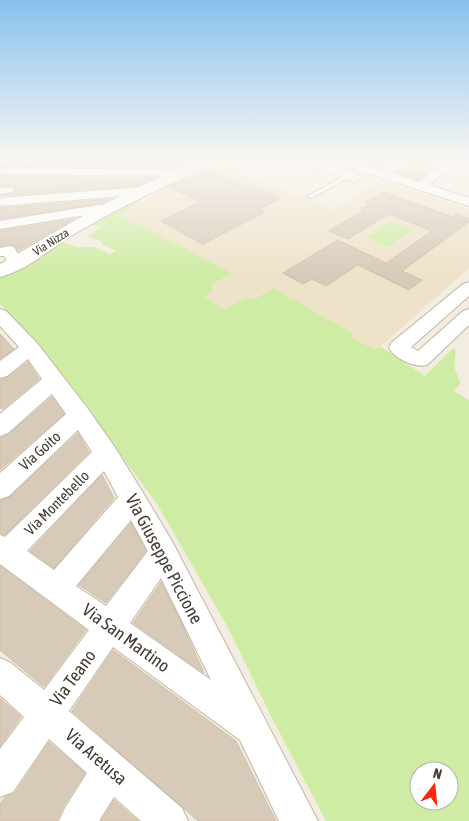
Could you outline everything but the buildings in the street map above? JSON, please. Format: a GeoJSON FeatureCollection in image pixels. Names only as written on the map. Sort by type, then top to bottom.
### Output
{"type":"FeatureCollection","features":[{"type":"Feature","properties":{"kind":"street"},"geometry":{"type":"LineString","coordinates":[[0,202],[27,199]]}},
{"type":"Feature","properties":{"kind":"street","name":"Via Nizza"},"geometry":{"type":"LineString","coordinates":[[0,271],[16,265],[68,231],[127,199]]}},
{"type":"Feature","properties":{"kind":"street"},"geometry":{"type":"LineString","coordinates":[[0,214],[124,201]]}},
{"type":"Feature","properties":{"kind":"street"},"geometry":{"type":"LineString","coordinates":[[0,225],[98,209],[105,210]]}},
{"type":"Feature","properties":{"kind":"street"},"geometry":{"type":"LineString","coordinates":[[0,238],[46,230],[68,231]]}},
{"type":"Feature","properties":{"kind":"street"},"geometry":{"type":"LineString","coordinates":[[0,252],[9,250],[16,265]]}},
{"type":"Feature","properties":{"kind":"street"},"geometry":{"type":"LineString","coordinates":[[469,287],[398,348],[420,360],[469,315]]}},
{"type":"Feature","properties":{"kind":"street","name":"Via Giuseppe Piccione"},"geometry":{"type":"LineString","coordinates":[[3,323],[30,348],[80,415],[133,499],[163,552],[300,821]]}},
{"type":"Feature","properties":{"kind":"street"},"geometry":{"type":"LineString","coordinates":[[425,324],[446,336]]}},
{"type":"Feature","properties":{"kind":"street"},"geometry":{"type":"LineString","coordinates":[[0,371],[30,348]]}},
{"type":"Feature","properties":{"kind":"street"},"geometry":{"type":"LineString","coordinates":[[2,422],[54,380]]}},
{"type":"Feature","properties":{"kind":"street","name":"Via Goito"},"geometry":{"type":"LineString","coordinates":[[0,488],[80,415]]}},
{"type":"Feature","properties":{"kind":"street","name":"Via Montebello"},"geometry":{"type":"LineString","coordinates":[[4,550],[106,454]]}},
{"type":"Feature","properties":{"kind":"street"},"geometry":{"type":"LineString","coordinates":[[56,588],[133,499]]}},
{"type":"Feature","properties":{"kind":"street","name":"Via San Martino"},"geometry":{"type":"LineString","coordinates":[[4,550],[252,729]]}},
{"type":"Feature","properties":{"kind":"street","name":"Via Teano"},"geometry":{"type":"LineString","coordinates":[[0,779],[163,552]]}},
{"type":"Feature","properties":{"kind":"street","name":"Via Aretusa"},"geometry":{"type":"LineString","coordinates":[[0,674],[169,821]]}},
{"type":"Feature","properties":{"kind":"street"},"geometry":{"type":"LineString","coordinates":[[78,821],[110,769]]}},
{"type":"Feature","properties":{"kind":"shaded area"},"geometry":{"type":"Polygon","coordinates":[[[147,199],[306,199],[333,210],[350,199],[440,199],[469,209],[469,268],[337,385],[205,297],[213,291],[210,288],[213,284],[231,274],[119,215],[147,199]]]}},
{"type":"Feature","properties":{"kind":"green space"},"geometry":{"type":"Polygon","coordinates":[[[133,199],[141,201],[120,215],[232,273],[213,284],[211,288],[213,291],[205,297],[225,310],[247,297],[253,300],[274,288],[289,297],[286,298],[289,300],[292,298],[327,319],[325,320],[327,322],[330,320],[354,334],[351,337],[375,350],[380,346],[425,376],[453,348],[456,350],[455,367],[461,383],[454,391],[469,400],[469,821],[326,821],[275,724],[227,626],[157,504],[43,350],[0,304],[0,275],[57,241],[78,247],[94,247],[110,254],[116,251],[101,244],[103,242],[87,237],[101,227],[88,223],[133,199]]]}},
{"type":"Feature","properties":{"kind":"green space"},"geometry":{"type":"Polygon","coordinates":[[[391,221],[413,230],[388,247],[366,237],[391,221]]]}}]}
